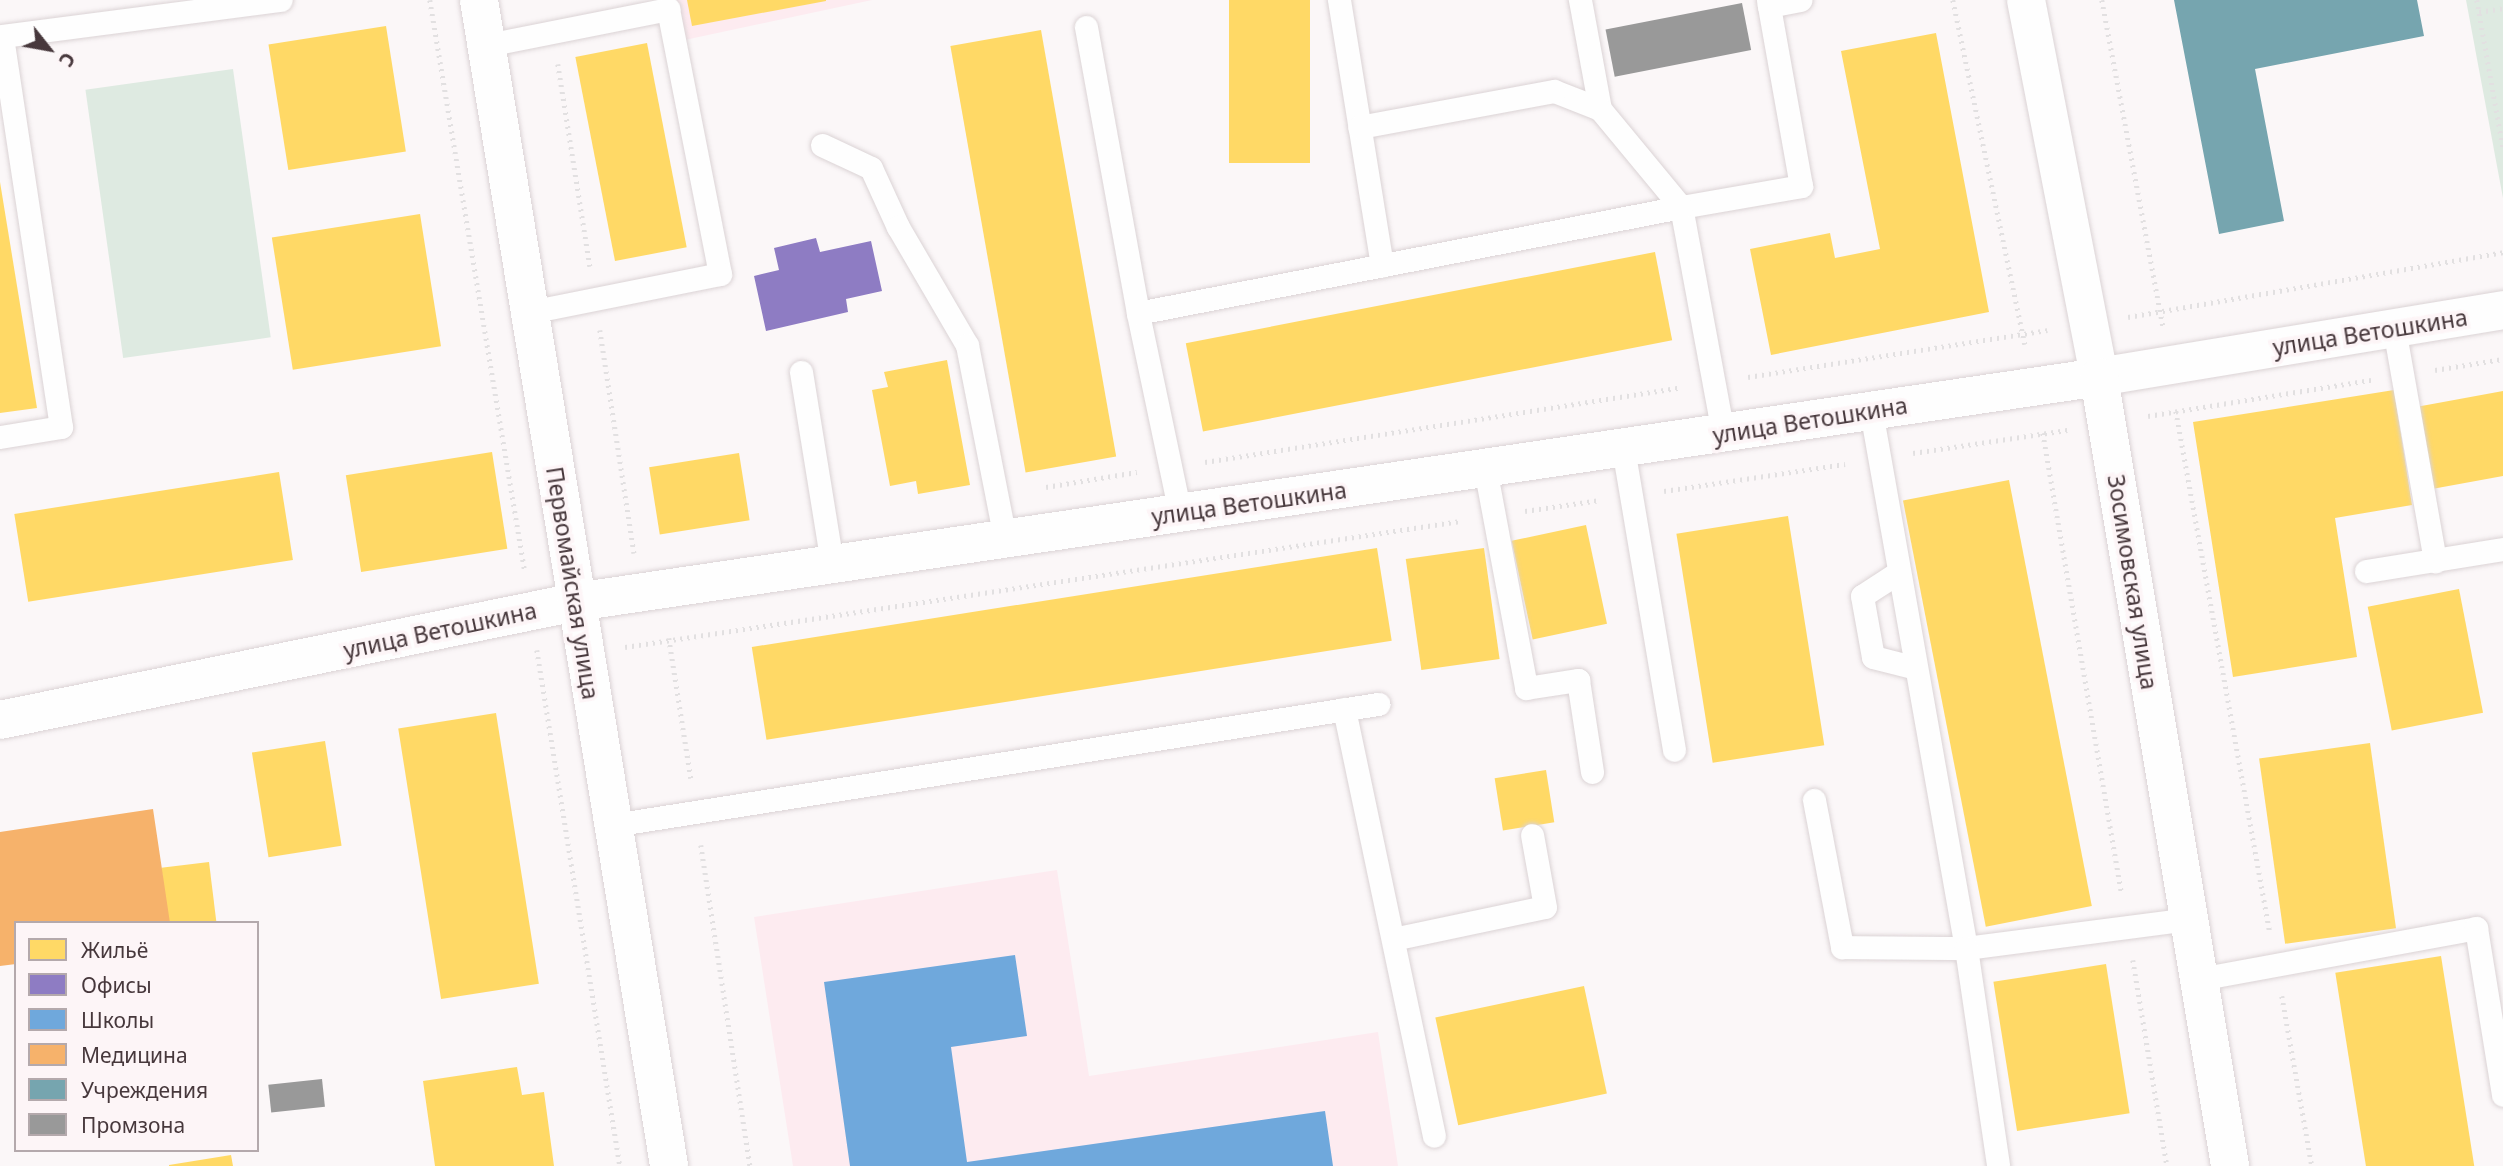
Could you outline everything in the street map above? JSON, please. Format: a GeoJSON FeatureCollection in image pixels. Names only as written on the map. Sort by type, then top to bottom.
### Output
{"type":"FeatureCollection","features":[{"type":"Feature","properties":{"kind":"street","name":"Первомайская улица"},"geometry":{"type":"LineString","coordinates":[[480,0],[669,1166]]}},
{"type":"Feature","properties":{"kind":"street","name":"Зосимовская улица"},"geometry":{"type":"LineString","coordinates":[[2026,0],[2099,377],[2230,1166]]}},
{"type":"Feature","properties":{"kind":"street","name":"улица Ветошкина"},"geometry":{"type":"LineString","coordinates":[[0,720],[573,584],[832,564],[2034,387],[2503,310]]}},
{"type":"Feature","properties":{"kind":"lane"},"geometry":{"type":"LineString","coordinates":[[0,437],[61,427],[2,36],[7,28],[144,9],[281,0]]}},
{"type":"Feature","properties":{"kind":"lane"},"geometry":{"type":"LineString","coordinates":[[1339,0],[1382,266]]}},
{"type":"Feature","properties":{"kind":"lane"},"geometry":{"type":"LineString","coordinates":[[1580,0],[1600,109]]}},
{"type":"Feature","properties":{"kind":"lane"},"geometry":{"type":"LineString","coordinates":[[1138,313],[1801,186],[1769,3],[1800,0]]}},
{"type":"Feature","properties":{"kind":"lane"},"geometry":{"type":"LineString","coordinates":[[487,45],[668,9],[720,274],[530,312]]}},
{"type":"Feature","properties":{"kind":"lane"},"geometry":{"type":"LineString","coordinates":[[1086,27],[1138,313],[1180,513]]}},
{"type":"Feature","properties":{"kind":"lane"},"geometry":{"type":"LineString","coordinates":[[1359,127],[1554,91],[1600,109],[1681,207],[1723,433]]}},
{"type":"Feature","properties":{"kind":"lane"},"geometry":{"type":"LineString","coordinates":[[822,145],[871,168],[898,227],[967,345],[1005,539]]}},
{"type":"Feature","properties":{"kind":"lane"},"geometry":{"type":"LineString","coordinates":[[2394,328],[2435,561]]}},
{"type":"Feature","properties":{"kind":"lane"},"geometry":{"type":"LineString","coordinates":[[801,372],[832,564]]}},
{"type":"Feature","properties":{"kind":"lane"},"geometry":{"type":"LineString","coordinates":[[1871,411],[1966,948],[1998,1166]]}},
{"type":"Feature","properties":{"kind":"lane"},"geometry":{"type":"LineString","coordinates":[[1623,448],[1674,750]]}},
{"type":"Feature","properties":{"kind":"lane"},"geometry":{"type":"LineString","coordinates":[[1485,468],[1526,688],[1578,680],[1592,772]]}},
{"type":"Feature","properties":{"kind":"lane"},"geometry":{"type":"LineString","coordinates":[[2366,571],[2503,549]]}},
{"type":"Feature","properties":{"kind":"lane"},"geometry":{"type":"LineString","coordinates":[[1899,572],[1862,596],[1868,633],[1873,657],[1916,668]]}},
{"type":"Feature","properties":{"kind":"lane"},"geometry":{"type":"LineString","coordinates":[[613,825],[1378,704]]}},
{"type":"Feature","properties":{"kind":"lane"},"geometry":{"type":"LineString","coordinates":[[1344,709],[1434,1136]]}},
{"type":"Feature","properties":{"kind":"lane"},"geometry":{"type":"LineString","coordinates":[[1814,800],[1842,947],[1966,948],[2188,919]]}},
{"type":"Feature","properties":{"kind":"lane"},"geometry":{"type":"LineString","coordinates":[[1392,939],[1545,907],[1532,835]]}},
{"type":"Feature","properties":{"kind":"lane"},"geometry":{"type":"LineString","coordinates":[[2199,979],[2476,928],[2503,1095]]}},
{"type":"Feature","properties":{"kind":"path"},"geometry":{"type":"LineString","coordinates":[[1953,0],[2043,434],[2167,1166]]}},
{"type":"Feature","properties":{"kind":"path"},"geometry":{"type":"LineString","coordinates":[[2102,0],[2161,312],[2176,411],[2312,1166]]}},
{"type":"Feature","properties":{"kind":"path"},"geometry":{"type":"LineString","coordinates":[[2477,0],[2503,148]]}},
{"type":"Feature","properties":{"kind":"path"},"geometry":{"type":"LineString","coordinates":[[2479,12],[2503,8]]}},
{"type":"Feature","properties":{"kind":"path"},"geometry":{"type":"LineString","coordinates":[[996,495],[2088,324],[2503,252]]}},
{"type":"Feature","properties":{"kind":"path"},"geometry":{"type":"LineString","coordinates":[[670,640],[2043,434],[2503,359]]}},
{"type":"Feature","properties":{"kind":"path"},"geometry":{"type":"LineString","coordinates":[[525,572],[573,584],[648,552]]}},
{"type":"Feature","properties":{"kind":"shaded area"},"geometry":{"type":"Polygon","coordinates":[[[675,0],[872,0],[680,41],[675,0]]]}},
{"type":"Feature","properties":{"kind":"shaded area"},"geometry":{"type":"Polygon","coordinates":[[[2466,0],[2503,0],[2503,198],[2466,0]]]}},
{"type":"Feature","properties":{"kind":"shaded area"},"geometry":{"type":"Polygon","coordinates":[[[233,69],[271,337],[123,358],[85,90],[233,69]]]}},
{"type":"Feature","properties":{"kind":"shaded area"},"geometry":{"type":"Polygon","coordinates":[[[1057,870],[1089,1076],[1378,1032],[1398,1166],[793,1166],[754,917],[1057,870]]]}},
{"type":"Feature","properties":{"kind":"building: Жильё"},"geometry":{"type":"Polygon","coordinates":[[[687,0],[826,0],[826,1],[692,26],[687,0]]]}},
{"type":"Feature","properties":{"kind":"building: Жильё"},"geometry":{"type":"Polygon","coordinates":[[[1229,0],[1310,0],[1310,163],[1229,163],[1229,0]]]}},
{"type":"Feature","properties":{"kind":"building: Жильё"},"geometry":{"type":"Polygon","coordinates":[[[386,26],[406,151],[288,170],[268,45],[386,26]]]}},
{"type":"Feature","properties":{"kind":"building: Жильё"},"geometry":{"type":"Polygon","coordinates":[[[1041,30],[1116,456],[1026,472],[950,46],[1041,30]]]}},
{"type":"Feature","properties":{"kind":"building: Жильё"},"geometry":{"type":"Polygon","coordinates":[[[1936,33],[1989,312],[1771,355],[1750,249],[1830,233],[1835,258],[1880,249],[1841,51],[1936,33]]]}},
{"type":"Feature","properties":{"kind":"building: Жильё"},"geometry":{"type":"Polygon","coordinates":[[[647,43],[687,247],[615,261],[575,57],[647,43]]]}},
{"type":"Feature","properties":{"kind":"building: Жильё"},"geometry":{"type":"Polygon","coordinates":[[[0,182],[37,408],[0,413],[0,182]]]}},
{"type":"Feature","properties":{"kind":"building: Жильё"},"geometry":{"type":"Polygon","coordinates":[[[420,214],[441,346],[293,370],[272,237],[420,214]]]}},
{"type":"Feature","properties":{"kind":"building: Жильё"},"geometry":{"type":"Polygon","coordinates":[[[1655,252],[1672,340],[1203,432],[1186,343],[1655,252]]]}},
{"type":"Feature","properties":{"kind":"building: Жильё"},"geometry":{"type":"Polygon","coordinates":[[[947,360],[970,485],[918,494],[916,481],[890,486],[872,390],[888,387],[884,372],[947,360]]]}},
{"type":"Feature","properties":{"kind":"building: Жильё"},"geometry":{"type":"Polygon","coordinates":[[[2394,390],[2412,505],[2335,518],[2357,657],[2233,677],[2193,422],[2394,390]]]}},
{"type":"Feature","properties":{"kind":"building: Жильё"},"geometry":{"type":"Polygon","coordinates":[[[2503,391],[2503,476],[2432,489],[2416,407],[2503,391]]]}},
{"type":"Feature","properties":{"kind":"building: Жильё"},"geometry":{"type":"Polygon","coordinates":[[[492,452],[507,549],[361,572],[346,475],[492,452]]]}},
{"type":"Feature","properties":{"kind":"building: Жильё"},"geometry":{"type":"Polygon","coordinates":[[[739,453],[750,520],[660,534],[649,467],[739,453]]]}},
{"type":"Feature","properties":{"kind":"building: Жильё"},"geometry":{"type":"Polygon","coordinates":[[[279,472],[293,560],[28,602],[14,514],[279,472]]]}},
{"type":"Feature","properties":{"kind":"building: Жильё"},"geometry":{"type":"Polygon","coordinates":[[[2009,480],[2092,906],[1986,927],[1903,501],[2009,480]]]}},
{"type":"Feature","properties":{"kind":"building: Жильё"},"geometry":{"type":"Polygon","coordinates":[[[1788,516],[1824,745],[1713,763],[1676,534],[1788,516]]]}},
{"type":"Feature","properties":{"kind":"building: Жильё"},"geometry":{"type":"Polygon","coordinates":[[[1586,525],[1607,624],[1533,640],[1512,541],[1586,525]]]}},
{"type":"Feature","properties":{"kind":"building: Жильё"},"geometry":{"type":"Polygon","coordinates":[[[1377,548],[1392,641],[766,740],[752,647],[1377,548]]]}},
{"type":"Feature","properties":{"kind":"building: Жильё"},"geometry":{"type":"Polygon","coordinates":[[[1484,548],[1500,659],[1421,670],[1406,559],[1484,548]]]}},
{"type":"Feature","properties":{"kind":"building: Жильё"},"geometry":{"type":"Polygon","coordinates":[[[2459,589],[2483,713],[2392,730],[2368,607],[2459,589]]]}},
{"type":"Feature","properties":{"kind":"building: Жильё"},"geometry":{"type":"Polygon","coordinates":[[[496,713],[539,984],[441,999],[398,728],[496,713]]]}},
{"type":"Feature","properties":{"kind":"building: Жильё"},"geometry":{"type":"Polygon","coordinates":[[[325,741],[342,846],[268,857],[252,753],[325,741]]]}},
{"type":"Feature","properties":{"kind":"building: Жильё"},"geometry":{"type":"Polygon","coordinates":[[[2370,743],[2396,928],[2285,944],[2259,759],[2370,743]]]}},
{"type":"Feature","properties":{"kind":"building: Жильё"},"geometry":{"type":"Polygon","coordinates":[[[1546,770],[1554,822],[1503,830],[1495,778],[1546,770]]]}},
{"type":"Feature","properties":{"kind":"building: Жильё"},"geometry":{"type":"Polygon","coordinates":[[[209,862],[216,921],[168,921],[161,868],[209,862]]]}},
{"type":"Feature","properties":{"kind":"building: Жильё"},"geometry":{"type":"Polygon","coordinates":[[[2441,956],[2474,1166],[2366,1166],[2335,973],[2441,956]]]}},
{"type":"Feature","properties":{"kind":"building: Жильё"},"geometry":{"type":"Polygon","coordinates":[[[2106,964],[2130,1113],[2017,1131],[1993,982],[2106,964]]]}},
{"type":"Feature","properties":{"kind":"building: Жильё"},"geometry":{"type":"Polygon","coordinates":[[[1584,986],[1607,1094],[1458,1125],[1435,1018],[1584,986]]]}},
{"type":"Feature","properties":{"kind":"building: Жильё"},"geometry":{"type":"Polygon","coordinates":[[[517,1067],[522,1095],[544,1092],[554,1166],[435,1166],[423,1081],[517,1067]]]}},
{"type":"Feature","properties":{"kind":"building: Жильё"},"geometry":{"type":"Polygon","coordinates":[[[231,1155],[233,1166],[169,1166],[169,1165],[231,1155]]]}},
{"type":"Feature","properties":{"kind":"building: Офисы"},"geometry":{"type":"Polygon","coordinates":[[[816,238],[820,252],[871,241],[882,291],[846,299],[848,312],[766,331],[754,276],[779,270],[774,248],[816,238]]]}},
{"type":"Feature","properties":{"kind":"building: Школы"},"geometry":{"type":"Polygon","coordinates":[[[1015,955],[1027,1036],[951,1047],[967,1162],[1325,1111],[1333,1166],[850,1166],[824,982],[1015,955]]]}},
{"type":"Feature","properties":{"kind":"building: Медицина"},"geometry":{"type":"Polygon","coordinates":[[[153,809],[170,921],[14,921],[14,964],[0,966],[0,832],[153,809]]]}},
{"type":"Feature","properties":{"kind":"building: Учреждения"},"geometry":{"type":"Polygon","coordinates":[[[2174,0],[2417,0],[2424,36],[2255,69],[2284,221],[2219,234],[2174,0]]]}},
{"type":"Feature","properties":{"kind":"building: Промзона"},"geometry":{"type":"Polygon","coordinates":[[[1742,3],[1751,50],[1615,77],[1606,30],[1742,3]]]}},
{"type":"Feature","properties":{"kind":"building: Промзона"},"geometry":{"type":"Polygon","coordinates":[[[322,1079],[325,1107],[271,1112],[268,1085],[322,1079]]]}}]}
